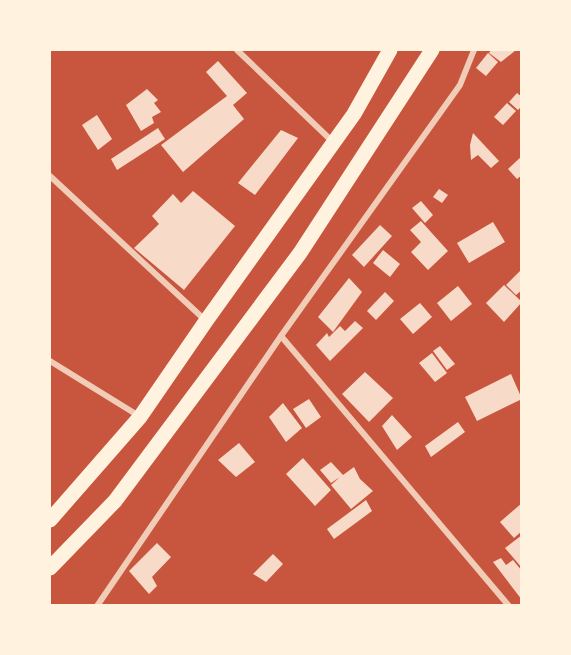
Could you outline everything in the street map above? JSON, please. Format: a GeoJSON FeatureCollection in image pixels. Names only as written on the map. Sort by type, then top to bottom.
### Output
{"type":"FeatureCollection","features":[{"type":"Feature","properties":{"kind":"highway"},"geometry":{"type":"LineString","coordinates":[[50,520],[140,417],[354,114],[390,50]]}},
{"type":"Feature","properties":{"kind":"highway"},"geometry":{"type":"LineString","coordinates":[[50,568],[115,501],[300,253],[432,50]]}},
{"type":"Feature","properties":{"kind":"street"},"geometry":{"type":"LineString","coordinates":[[237,50],[334,142]]}},
{"type":"Feature","properties":{"kind":"street"},"geometry":{"type":"LineString","coordinates":[[97,606],[281,336],[460,85],[474,50]]}},
{"type":"Feature","properties":{"kind":"street"},"geometry":{"type":"LineString","coordinates":[[50,176],[206,321]]}},
{"type":"Feature","properties":{"kind":"street"},"geometry":{"type":"LineString","coordinates":[[281,336],[509,606]]}},
{"type":"Feature","properties":{"kind":"street"},"geometry":{"type":"LineString","coordinates":[[50,361],[140,417]]}},
{"type":"Feature","properties":{"kind":"building"},"geometry":{"type":"Polygon","coordinates":[[[491,50],[516,50],[501,62],[489,53],[491,50]]]}},
{"type":"Feature","properties":{"kind":"building"},"geometry":{"type":"Polygon","coordinates":[[[488,53],[498,62],[486,76],[476,68],[488,53]]]}},
{"type":"Feature","properties":{"kind":"building"},"geometry":{"type":"Polygon","coordinates":[[[218,61],[247,93],[233,105],[244,119],[183,172],[161,145],[227,96],[206,72],[218,61]]]}},
{"type":"Feature","properties":{"kind":"building"},"geometry":{"type":"Polygon","coordinates":[[[147,89],[158,100],[154,103],[161,112],[152,117],[154,123],[141,131],[126,105],[147,89]]]}},
{"type":"Feature","properties":{"kind":"building"},"geometry":{"type":"Polygon","coordinates":[[[517,93],[522,97],[522,106],[518,110],[509,102],[517,93]]]}},
{"type":"Feature","properties":{"kind":"building"},"geometry":{"type":"Polygon","coordinates":[[[507,103],[516,111],[503,125],[494,117],[507,103]]]}},
{"type":"Feature","properties":{"kind":"building"},"geometry":{"type":"Polygon","coordinates":[[[97,115],[112,139],[98,150],[82,125],[97,115]]]}},
{"type":"Feature","properties":{"kind":"building"},"geometry":{"type":"Polygon","coordinates":[[[158,128],[165,139],[117,170],[111,159],[158,128]]]}},
{"type":"Feature","properties":{"kind":"building"},"geometry":{"type":"Polygon","coordinates":[[[281,130],[298,138],[255,195],[238,183],[281,130]]]}},
{"type":"Feature","properties":{"kind":"building"},"geometry":{"type":"Polygon","coordinates":[[[473,133],[499,161],[491,168],[478,155],[471,160],[470,145],[473,133]]]}},
{"type":"Feature","properties":{"kind":"building"},"geometry":{"type":"Polygon","coordinates":[[[522,156],[522,175],[517,179],[508,169],[522,156]]]}},
{"type":"Feature","properties":{"kind":"building"},"geometry":{"type":"Polygon","coordinates":[[[439,189],[448,195],[442,203],[433,197],[439,189]]]}},
{"type":"Feature","properties":{"kind":"building"},"geometry":{"type":"Polygon","coordinates":[[[193,191],[235,226],[184,290],[134,248],[159,224],[152,216],[173,194],[181,203],[193,191]]]}},
{"type":"Feature","properties":{"kind":"building"},"geometry":{"type":"Polygon","coordinates":[[[421,201],[433,215],[425,223],[412,208],[421,201]]]}},
{"type":"Feature","properties":{"kind":"building"},"geometry":{"type":"Polygon","coordinates":[[[421,221],[448,251],[428,270],[411,252],[421,242],[410,230],[421,221]]]}},
{"type":"Feature","properties":{"kind":"building"},"geometry":{"type":"Polygon","coordinates":[[[493,222],[505,242],[469,263],[457,243],[493,222]]]}},
{"type":"Feature","properties":{"kind":"building"},"geometry":{"type":"Polygon","coordinates":[[[380,225],[392,236],[364,267],[352,255],[380,225]]]}},
{"type":"Feature","properties":{"kind":"building"},"geometry":{"type":"Polygon","coordinates":[[[383,250],[400,264],[390,277],[373,263],[383,250]]]}},
{"type":"Feature","properties":{"kind":"building"},"geometry":{"type":"Polygon","coordinates":[[[522,269],[522,290],[516,295],[506,285],[522,269]]]}},
{"type":"Feature","properties":{"kind":"building"},"geometry":{"type":"Polygon","coordinates":[[[349,278],[362,292],[333,332],[318,317],[349,278]]]}},
{"type":"Feature","properties":{"kind":"building"},"geometry":{"type":"Polygon","coordinates":[[[504,285],[522,302],[504,322],[486,303],[504,285]]]}},
{"type":"Feature","properties":{"kind":"building"},"geometry":{"type":"Polygon","coordinates":[[[458,286],[472,304],[451,321],[437,303],[458,286]]]}},
{"type":"Feature","properties":{"kind":"building"},"geometry":{"type":"Polygon","coordinates":[[[385,292],[394,301],[376,320],[367,311],[385,292]]]}},
{"type":"Feature","properties":{"kind":"building"},"geometry":{"type":"Polygon","coordinates":[[[420,303],[432,317],[413,334],[400,319],[420,303]]]}},
{"type":"Feature","properties":{"kind":"building"},"geometry":{"type":"Polygon","coordinates":[[[355,321],[363,328],[330,361],[316,345],[327,333],[329,337],[340,326],[345,331],[355,321]]]}},
{"type":"Feature","properties":{"kind":"building"},"geometry":{"type":"Polygon","coordinates":[[[440,346],[455,364],[447,370],[433,351],[440,346]]]}},
{"type":"Feature","properties":{"kind":"building"},"geometry":{"type":"Polygon","coordinates":[[[432,353],[447,373],[435,382],[419,363],[432,353]]]}},
{"type":"Feature","properties":{"kind":"building"},"geometry":{"type":"Polygon","coordinates":[[[365,372],[393,398],[369,422],[342,394],[365,372]]]}},
{"type":"Feature","properties":{"kind":"building"},"geometry":{"type":"Polygon","coordinates":[[[511,374],[522,399],[477,421],[465,397],[511,374]]]}},
{"type":"Feature","properties":{"kind":"building"},"geometry":{"type":"Polygon","coordinates":[[[309,399],[321,417],[306,428],[293,409],[309,399]]]}},
{"type":"Feature","properties":{"kind":"building"},"geometry":{"type":"Polygon","coordinates":[[[283,403],[302,428],[286,442],[269,417],[283,403]]]}},
{"type":"Feature","properties":{"kind":"building"},"geometry":{"type":"Polygon","coordinates":[[[392,415],[412,437],[397,450],[382,426],[392,415]]]}},
{"type":"Feature","properties":{"kind":"building"},"geometry":{"type":"Polygon","coordinates":[[[458,422],[465,432],[431,457],[425,446],[458,422]]]}},
{"type":"Feature","properties":{"kind":"building"},"geometry":{"type":"Polygon","coordinates":[[[239,443],[255,462],[236,477],[218,460],[239,443]]]}},
{"type":"Feature","properties":{"kind":"building"},"geometry":{"type":"Polygon","coordinates":[[[303,458],[331,490],[315,506],[286,474],[303,458]]]}},
{"type":"Feature","properties":{"kind":"building"},"geometry":{"type":"Polygon","coordinates":[[[331,462],[343,475],[354,467],[360,479],[373,491],[351,509],[331,485],[340,477],[331,483],[320,470],[331,462]]]}},
{"type":"Feature","properties":{"kind":"building"},"geometry":{"type":"Polygon","coordinates":[[[366,500],[372,511],[334,539],[327,529],[366,500]]]}},
{"type":"Feature","properties":{"kind":"building"},"geometry":{"type":"Polygon","coordinates":[[[522,503],[522,531],[514,538],[500,522],[522,503]]]}},
{"type":"Feature","properties":{"kind":"building"},"geometry":{"type":"Polygon","coordinates":[[[522,535],[522,568],[505,548],[522,535]]]}},
{"type":"Feature","properties":{"kind":"building"},"geometry":{"type":"Polygon","coordinates":[[[157,543],[171,557],[152,577],[157,586],[149,594],[129,571],[157,543]]]}},
{"type":"Feature","properties":{"kind":"building"},"geometry":{"type":"Polygon","coordinates":[[[273,554],[283,564],[266,582],[253,574],[273,554]]]}},
{"type":"Feature","properties":{"kind":"building"},"geometry":{"type":"Polygon","coordinates":[[[501,558],[506,565],[513,560],[522,571],[522,600],[493,562],[501,558]]]}}]}
